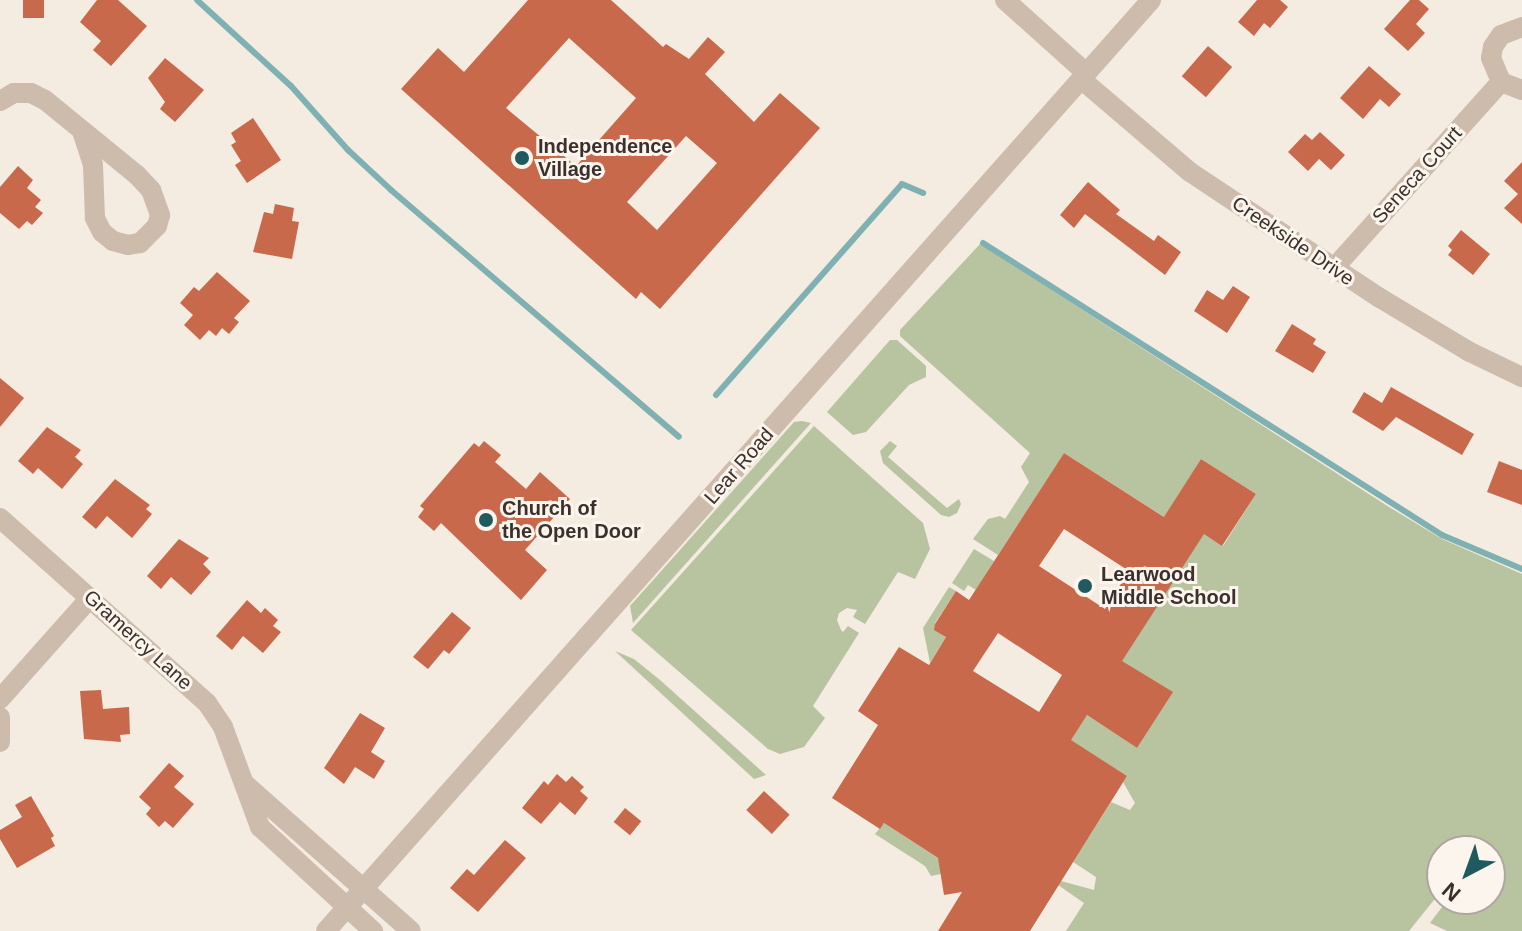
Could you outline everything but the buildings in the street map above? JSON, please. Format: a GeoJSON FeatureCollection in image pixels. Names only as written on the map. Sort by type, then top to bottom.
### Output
{"type":"FeatureCollection","features":[{"type":"Feature","properties":{"kind":"street","name":"Creekside Drive"},"geometry":{"type":"LineString","coordinates":[[1005,0],[1190,172],[1334,268],[1470,352],[1522,377]]}},
{"type":"Feature","properties":{"kind":"street","name":"Lear Road"},"geometry":{"type":"LineString","coordinates":[[326,931],[1151,0]]}},
{"type":"Feature","properties":{"kind":"street"},"geometry":{"type":"LineString","coordinates":[[1522,27],[1504,33],[1493,47],[1491,66],[1501,82],[1522,90]]}},
{"type":"Feature","properties":{"kind":"street","name":"Seneca Court"},"geometry":{"type":"LineString","coordinates":[[1334,268],[1501,82]]}},
{"type":"Feature","properties":{"kind":"street"},"geometry":{"type":"LineString","coordinates":[[0,101],[14,93],[31,93],[104,146],[137,175],[158,204],[157,226],[140,243],[128,245],[113,241],[102,232],[95,218],[93,165],[82,132]]}},
{"type":"Feature","properties":{"kind":"street","name":"Gramercy Lane"},"geometry":{"type":"LineString","coordinates":[[0,518],[207,703],[223,727],[246,785],[252,813],[260,827],[373,931]]}},
{"type":"Feature","properties":{"kind":"street"},"geometry":{"type":"LineString","coordinates":[[0,699],[90,598]]}},
{"type":"Feature","properties":{"kind":"street"},"geometry":{"type":"LineString","coordinates":[[0,717],[0,742]]}},
{"type":"Feature","properties":{"kind":"street","name":"Gramercy Lane"},"geometry":{"type":"LineString","coordinates":[[246,785],[411,931]]}},
{"type":"Feature","properties":{"kind":"green space"},"geometry":{"type":"Polygon","coordinates":[[[980,244],[1389,507],[1442,539],[1522,574],[1522,931],[1447,931],[1430,923],[1436,915],[1506,915],[1506,835],[1426,835],[1426,910],[1409,931],[1066,931],[1084,903],[1058,885],[1061,881],[1094,890],[1096,877],[1073,862],[1111,802],[1130,810],[1135,803],[1123,782],[1127,776],[1065,737],[1087,715],[1137,748],[1172,692],[1114,672],[1202,532],[1223,546],[1256,494],[1201,459],[1166,518],[1064,453],[998,555],[973,539],[988,519],[1000,516],[1005,519],[1029,482],[1021,467],[1030,453],[900,336],[900,330],[980,244]]]}},
{"type":"Feature","properties":{"kind":"green space"},"geometry":{"type":"Polygon","coordinates":[[[890,340],[897,340],[926,366],[926,377],[909,385],[866,432],[853,435],[827,412],[890,340]]]}},
{"type":"Feature","properties":{"kind":"green space"},"geometry":{"type":"Polygon","coordinates":[[[794,422],[811,423],[633,623],[630,606],[794,422]]]}},
{"type":"Feature","properties":{"kind":"green space"},"geometry":{"type":"Polygon","coordinates":[[[814,426],[923,523],[930,549],[915,579],[898,572],[865,624],[853,617],[857,610],[847,608],[839,613],[837,620],[843,632],[848,626],[859,633],[813,706],[825,718],[804,747],[780,754],[768,749],[631,630],[814,426]]]}},
{"type":"Feature","properties":{"kind":"green space"},"geometry":{"type":"Polygon","coordinates":[[[890,441],[897,446],[888,457],[947,508],[959,499],[961,504],[957,513],[949,517],[941,515],[883,463],[880,451],[890,441]]]}},
{"type":"Feature","properties":{"kind":"green space"},"geometry":{"type":"Polygon","coordinates":[[[974,549],[994,561],[976,590],[968,585],[964,591],[952,583],[974,549]]]}},
{"type":"Feature","properties":{"kind":"green space"},"geometry":{"type":"Polygon","coordinates":[[[949,587],[956,591],[935,623],[946,637],[930,663],[923,628],[949,587]]]}},
{"type":"Feature","properties":{"kind":"green space"},"geometry":{"type":"Polygon","coordinates":[[[615,651],[634,659],[660,680],[766,775],[754,779],[615,651]]]}},
{"type":"Feature","properties":{"kind":"green space"},"geometry":{"type":"Polygon","coordinates":[[[884,823],[953,868],[950,872],[931,876],[925,866],[875,834],[884,823]]]}},
{"type":"Feature","properties":{"kind":"waterway"},"geometry":{"type":"LineString","coordinates":[[197,0],[291,86],[348,150],[391,190],[679,437]]}},
{"type":"Feature","properties":{"kind":"waterway"},"geometry":{"type":"LineString","coordinates":[[716,395],[902,184],[923,193]]}},
{"type":"Feature","properties":{"kind":"waterway"},"geometry":{"type":"LineString","coordinates":[[983,243],[1442,535],[1522,569]]}},
{"type":"Feature","properties":{"kind":"place","name":"Independence Village"},"geometry":{"type":"Point","coordinates":[522,158]}},
{"type":"Feature","properties":{"kind":"place","name":"Church of the Open Door"},"geometry":{"type":"Point","coordinates":[486,520]}},
{"type":"Feature","properties":{"kind":"place","name":"Learwood Middle School"},"geometry":{"type":"Point","coordinates":[1085,586]}}]}
